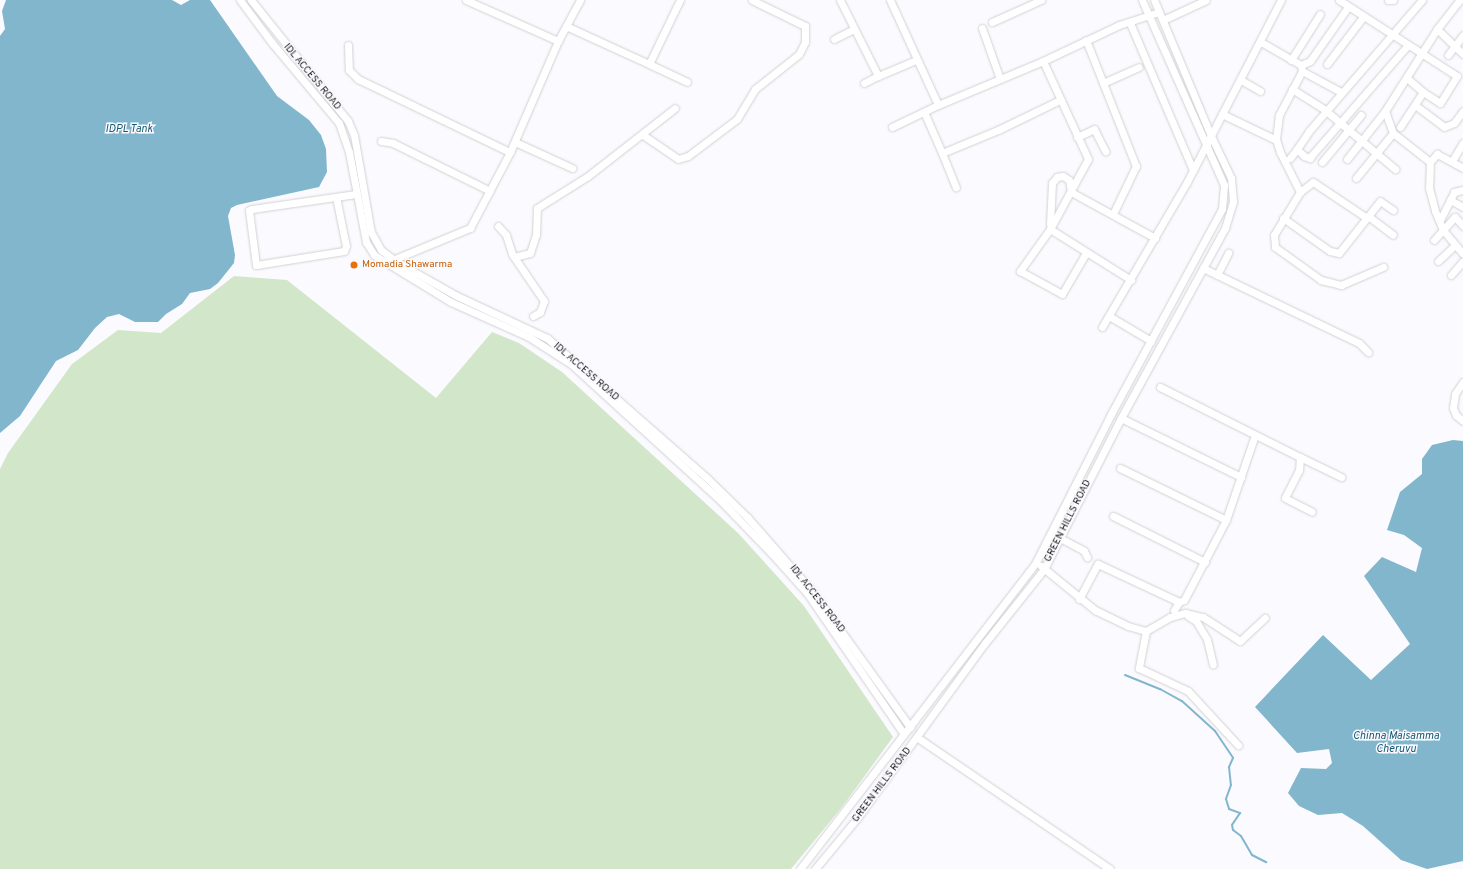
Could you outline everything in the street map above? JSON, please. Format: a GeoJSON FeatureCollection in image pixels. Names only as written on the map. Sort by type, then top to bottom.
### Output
{"type":"FeatureCollection","features":[{"type":"Feature","properties":{"kind":"street"},"geometry":{"type":"LineString","coordinates":[[240,0],[272,44],[339,123],[347,146],[366,242],[374,255],[385,264],[451,302],[529,337],[571,364],[742,521],[807,593],[834,624],[904,734]]}},
{"type":"Feature","properties":{"kind":"street","name":"IDL ACCESS ROAD"},"geometry":{"type":"LineString","coordinates":[[251,0],[348,121],[354,135],[374,242],[394,260],[455,295],[530,329],[559,347],[706,477],[748,518],[794,569],[910,727]]}},
{"type":"Feature","properties":{"kind":"street"},"geometry":{"type":"LineString","coordinates":[[466,0],[558,41]]}},
{"type":"Feature","properties":{"kind":"street"},"geometry":{"type":"LineString","coordinates":[[385,264],[470,228],[515,142],[558,41],[580,0]]}},
{"type":"Feature","properties":{"kind":"street"},"geometry":{"type":"LineString","coordinates":[[649,64],[680,0]]}},
{"type":"Feature","properties":{"kind":"street"},"geometry":{"type":"LineString","coordinates":[[643,135],[678,159],[688,156],[737,118],[755,88],[800,54],[805,42],[805,26],[752,0]]}},
{"type":"Feature","properties":{"kind":"street"},"geometry":{"type":"LineString","coordinates":[[890,0],[916,60],[938,105]]}},
{"type":"Feature","properties":{"kind":"street"},"geometry":{"type":"LineString","coordinates":[[992,22],[1041,0]]}},
{"type":"Feature","properties":{"kind":"street","name":"GREEN HILLS ROAD"},"geometry":{"type":"LineString","coordinates":[[800,869],[1036,562],[1151,341],[1222,209],[1224,185],[1205,146],[1142,0]]}},
{"type":"Feature","properties":{"kind":"street","name":"GREEN HILLS ROAD"},"geometry":{"type":"LineString","coordinates":[[815,869],[858,817],[918,738],[986,644],[1044,569],[1120,418],[1225,228],[1233,201],[1231,178],[1211,136],[1154,0]]}},
{"type":"Feature","properties":{"kind":"street"},"geometry":{"type":"LineString","coordinates":[[1163,20],[1206,0]]}},
{"type":"Feature","properties":{"kind":"street"},"geometry":{"type":"LineString","coordinates":[[1102,327],[1131,280],[1193,170],[1241,80],[1281,0]]}},
{"type":"Feature","properties":{"kind":"street"},"geometry":{"type":"LineString","coordinates":[[1388,0],[1393,0]]}},
{"type":"Feature","properties":{"kind":"street"},"geometry":{"type":"LineString","coordinates":[[1347,159],[1386,111],[1408,79],[1437,29],[1460,0]]}},
{"type":"Feature","properties":{"kind":"street"},"geometry":{"type":"LineString","coordinates":[[842,1],[854,29],[878,76]]}},
{"type":"Feature","properties":{"kind":"street"},"geometry":{"type":"LineString","coordinates":[[1341,1],[1407,46],[1441,64],[1457,78],[1440,103],[1423,92],[1408,79]]}},
{"type":"Feature","properties":{"kind":"street"},"geometry":{"type":"LineString","coordinates":[[1288,161],[1325,110],[1392,35],[1419,1]]}},
{"type":"Feature","properties":{"kind":"street"},"geometry":{"type":"LineString","coordinates":[[1276,140],[1279,115],[1301,68],[1310,61],[1348,7]]}},
{"type":"Feature","properties":{"kind":"street"},"geometry":{"type":"LineString","coordinates":[[892,127],[938,105],[1043,61],[1119,25],[1159,12]]}},
{"type":"Feature","properties":{"kind":"street"},"geometry":{"type":"LineString","coordinates":[[1291,60],[1320,14]]}},
{"type":"Feature","properties":{"kind":"street"},"geometry":{"type":"LineString","coordinates":[[1327,64],[1363,17]]}},
{"type":"Feature","properties":{"kind":"street"},"geometry":{"type":"LineString","coordinates":[[1130,22],[1193,170]]}},
{"type":"Feature","properties":{"kind":"street"},"geometry":{"type":"LineString","coordinates":[[566,26],[687,82]]}},
{"type":"Feature","properties":{"kind":"street"},"geometry":{"type":"LineString","coordinates":[[982,28],[1000,79]]}},
{"type":"Feature","properties":{"kind":"street"},"geometry":{"type":"LineString","coordinates":[[834,38],[854,29]]}},
{"type":"Feature","properties":{"kind":"street"},"geometry":{"type":"LineString","coordinates":[[1437,29],[1463,54]]}},
{"type":"Feature","properties":{"kind":"street"},"geometry":{"type":"LineString","coordinates":[[1448,55],[1463,35]]}},
{"type":"Feature","properties":{"kind":"street"},"geometry":{"type":"LineString","coordinates":[[1086,40],[1136,166],[1112,214]]}},
{"type":"Feature","properties":{"kind":"street"},"geometry":{"type":"LineString","coordinates":[[1260,42],[1341,92]]}},
{"type":"Feature","properties":{"kind":"street"},"geometry":{"type":"LineString","coordinates":[[348,45],[349,70],[358,79],[510,152]]}},
{"type":"Feature","properties":{"kind":"street"},"geometry":{"type":"LineString","coordinates":[[1296,149],[1310,158],[1407,46]]}},
{"type":"Feature","properties":{"kind":"street"},"geometry":{"type":"LineString","coordinates":[[864,83],[916,60]]}},
{"type":"Feature","properties":{"kind":"street"},"geometry":{"type":"LineString","coordinates":[[1043,61],[1088,159],[1050,229],[1020,271],[1062,294],[1086,253]]}},
{"type":"Feature","properties":{"kind":"street"},"geometry":{"type":"LineString","coordinates":[[1436,70],[1441,64]]}},
{"type":"Feature","properties":{"kind":"street"},"geometry":{"type":"LineString","coordinates":[[1103,83],[1139,67]]}},
{"type":"Feature","properties":{"kind":"street"},"geometry":{"type":"LineString","coordinates":[[1241,80],[1260,90]]}},
{"type":"Feature","properties":{"kind":"street"},"geometry":{"type":"LineString","coordinates":[[1292,89],[1325,110],[1396,169]]}},
{"type":"Feature","properties":{"kind":"street"},"geometry":{"type":"LineString","coordinates":[[1400,127],[1423,92]]}},
{"type":"Feature","properties":{"kind":"street"},"geometry":{"type":"LineString","coordinates":[[942,153],[998,130],[1060,100]]}},
{"type":"Feature","properties":{"kind":"street"},"geometry":{"type":"LineString","coordinates":[[1415,105],[1444,127],[1454,123],[1463,111]]}},
{"type":"Feature","properties":{"kind":"street"},"geometry":{"type":"LineString","coordinates":[[514,257],[530,253],[536,235],[538,208],[588,176],[643,135],[675,108]]}},
{"type":"Feature","properties":{"kind":"street"},"geometry":{"type":"LineString","coordinates":[[1386,111],[1393,133],[1430,162]]}},
{"type":"Feature","properties":{"kind":"street"},"geometry":{"type":"LineString","coordinates":[[924,112],[956,187]]}},
{"type":"Feature","properties":{"kind":"street"},"geometry":{"type":"LineString","coordinates":[[1222,114],[1276,140],[1288,161],[1300,192]]}},
{"type":"Feature","properties":{"kind":"street"},"geometry":{"type":"LineString","coordinates":[[1322,162],[1361,115]]}},
{"type":"Feature","properties":{"kind":"street"},"geometry":{"type":"LineString","coordinates":[[1078,137],[1096,129],[1105,151]]}},
{"type":"Feature","properties":{"kind":"street"},"geometry":{"type":"LineString","coordinates":[[1356,178],[1393,133]]}},
{"type":"Feature","properties":{"kind":"street"},"geometry":{"type":"LineString","coordinates":[[1078,137],[1084,145]]}},
{"type":"Feature","properties":{"kind":"street"},"geometry":{"type":"LineString","coordinates":[[381,141],[393,143],[490,192]]}},
{"type":"Feature","properties":{"kind":"street"},"geometry":{"type":"LineString","coordinates":[[515,142],[572,168]]}},
{"type":"Feature","properties":{"kind":"street"},"geometry":{"type":"LineString","coordinates":[[1452,161],[1463,143]]}},
{"type":"Feature","properties":{"kind":"street"},"geometry":{"type":"LineString","coordinates":[[1463,168],[1437,154],[1430,162],[1429,188],[1443,230],[1463,254]]}},
{"type":"Feature","properties":{"kind":"street"},"geometry":{"type":"LineString","coordinates":[[1050,229],[1052,183],[1058,177],[1063,176],[1069,180],[1071,192]]}},
{"type":"Feature","properties":{"kind":"street"},"geometry":{"type":"LineString","coordinates":[[1383,267],[1341,285],[1321,280],[1274,247],[1274,235],[1300,192],[1314,182],[1393,235]]}},
{"type":"Feature","properties":{"kind":"street"},"geometry":{"type":"LineString","coordinates":[[1440,220],[1455,191],[1463,190]]}},
{"type":"Feature","properties":{"kind":"street"},"geometry":{"type":"LineString","coordinates":[[1071,192],[1155,238]]}},
{"type":"Feature","properties":{"kind":"street"},"geometry":{"type":"LineString","coordinates":[[336,197],[346,246],[344,251],[256,265],[249,210],[356,194]]}},
{"type":"Feature","properties":{"kind":"street"},"geometry":{"type":"LineString","coordinates":[[1450,200],[1463,207]]}},
{"type":"Feature","properties":{"kind":"street"},"geometry":{"type":"LineString","coordinates":[[1283,218],[1330,251],[1339,253],[1380,201],[1393,210]]}},
{"type":"Feature","properties":{"kind":"street"},"geometry":{"type":"LineString","coordinates":[[1434,240],[1454,217],[1463,226]]}},
{"type":"Feature","properties":{"kind":"street"},"geometry":{"type":"LineString","coordinates":[[498,226],[506,235],[514,257],[544,300],[540,312],[533,316]]}},
{"type":"Feature","properties":{"kind":"street"},"geometry":{"type":"LineString","coordinates":[[1050,229],[1131,280]]}},
{"type":"Feature","properties":{"kind":"street"},"geometry":{"type":"LineString","coordinates":[[1438,261],[1455,245]]}},
{"type":"Feature","properties":{"kind":"street"},"geometry":{"type":"LineString","coordinates":[[1217,275],[1228,253]]}},
{"type":"Feature","properties":{"kind":"street"},"geometry":{"type":"LineString","coordinates":[[1451,275],[1463,261]]}},
{"type":"Feature","properties":{"kind":"street"},"geometry":{"type":"LineString","coordinates":[[1203,268],[1359,343],[1368,352]]}},
{"type":"Feature","properties":{"kind":"street"},"geometry":{"type":"LineString","coordinates":[[1109,316],[1151,341]]}},
{"type":"Feature","properties":{"kind":"street"},"geometry":{"type":"LineString","coordinates":[[1463,382],[1455,394],[1453,408],[1456,415],[1463,421]]}},
{"type":"Feature","properties":{"kind":"street"},"geometry":{"type":"LineString","coordinates":[[1160,386],[1341,477]]}},
{"type":"Feature","properties":{"kind":"street"},"geometry":{"type":"LineString","coordinates":[[1120,418],[1241,477]]}},
{"type":"Feature","properties":{"kind":"street"},"geometry":{"type":"LineString","coordinates":[[1174,610],[1179,602],[1184,600],[1206,562],[1226,520],[1256,435]]}},
{"type":"Feature","properties":{"kind":"street"},"geometry":{"type":"LineString","coordinates":[[1300,457],[1299,470],[1285,498],[1312,512]]}},
{"type":"Feature","properties":{"kind":"street"},"geometry":{"type":"LineString","coordinates":[[1120,468],[1226,520]]}},
{"type":"Feature","properties":{"kind":"street"},"geometry":{"type":"LineString","coordinates":[[1113,516],[1206,562]]}},
{"type":"Feature","properties":{"kind":"street"},"geometry":{"type":"LineString","coordinates":[[1060,538],[1084,551],[1087,557]]}},
{"type":"Feature","properties":{"kind":"street"},"geometry":{"type":"LineString","coordinates":[[1036,562],[1095,610],[1128,626],[1146,631],[1170,618],[1185,613],[1203,617],[1240,641],[1265,618]]}},
{"type":"Feature","properties":{"kind":"street"},"geometry":{"type":"LineString","coordinates":[[1080,599],[1098,564],[1179,602]]}},
{"type":"Feature","properties":{"kind":"street"},"geometry":{"type":"LineString","coordinates":[[1185,613],[1196,621],[1207,639],[1213,664]]}},
{"type":"Feature","properties":{"kind":"street"},"geometry":{"type":"LineString","coordinates":[[1146,631],[1138,668],[1188,691],[1238,745]]}},
{"type":"Feature","properties":{"kind":"street"},"geometry":{"type":"LineString","coordinates":[[918,738],[1110,869]]}},
{"type":"Feature","properties":{"kind":"green space"},"geometry":{"type":"Polygon","coordinates":[[[234,276],[287,280],[436,398],[492,332],[519,343],[562,372],[738,533],[804,606],[893,737],[842,807],[791,869],[0,869],[0,469],[8,453],[72,364],[118,330],[161,333],[234,276]]]}},
{"type":"Feature","properties":{"kind":"water","name":"IDPL Tank"},"geometry":{"type":"Polygon","coordinates":[[[6,0],[172,0],[181,5],[190,0],[210,0],[277,96],[309,120],[321,135],[326,149],[327,172],[319,187],[237,205],[231,208],[228,216],[235,255],[234,263],[218,283],[210,289],[190,293],[182,304],[166,314],[158,322],[135,322],[119,314],[107,317],[95,328],[78,350],[56,361],[20,416],[0,433],[0,36],[5,29],[2,11],[6,0]]]}},
{"type":"Feature","properties":{"kind":"water","name":"Chinna Maisamma Cheruvu"},"geometry":{"type":"Polygon","coordinates":[[[1453,440],[1463,441],[1463,861],[1427,869],[1401,860],[1363,826],[1342,813],[1318,815],[1299,806],[1288,793],[1301,768],[1326,769],[1332,763],[1329,749],[1297,753],[1255,707],[1323,635],[1371,680],[1410,644],[1364,576],[1382,557],[1416,572],[1422,548],[1404,535],[1387,530],[1400,492],[1422,474],[1422,459],[1432,445],[1453,440]]]}},
{"type":"Feature","properties":{"kind":"waterway"},"geometry":{"type":"LineString","coordinates":[[1125,675],[1160,689],[1182,701],[1215,731],[1233,758],[1229,767],[1231,785],[1226,799],[1229,809],[1240,813],[1232,825],[1233,830],[1241,836],[1252,855],[1266,862]]}},
{"type":"Feature","properties":{"kind":"place","name":"Momadia Shawarma"},"geometry":{"type":"Point","coordinates":[354,265]}}]}
